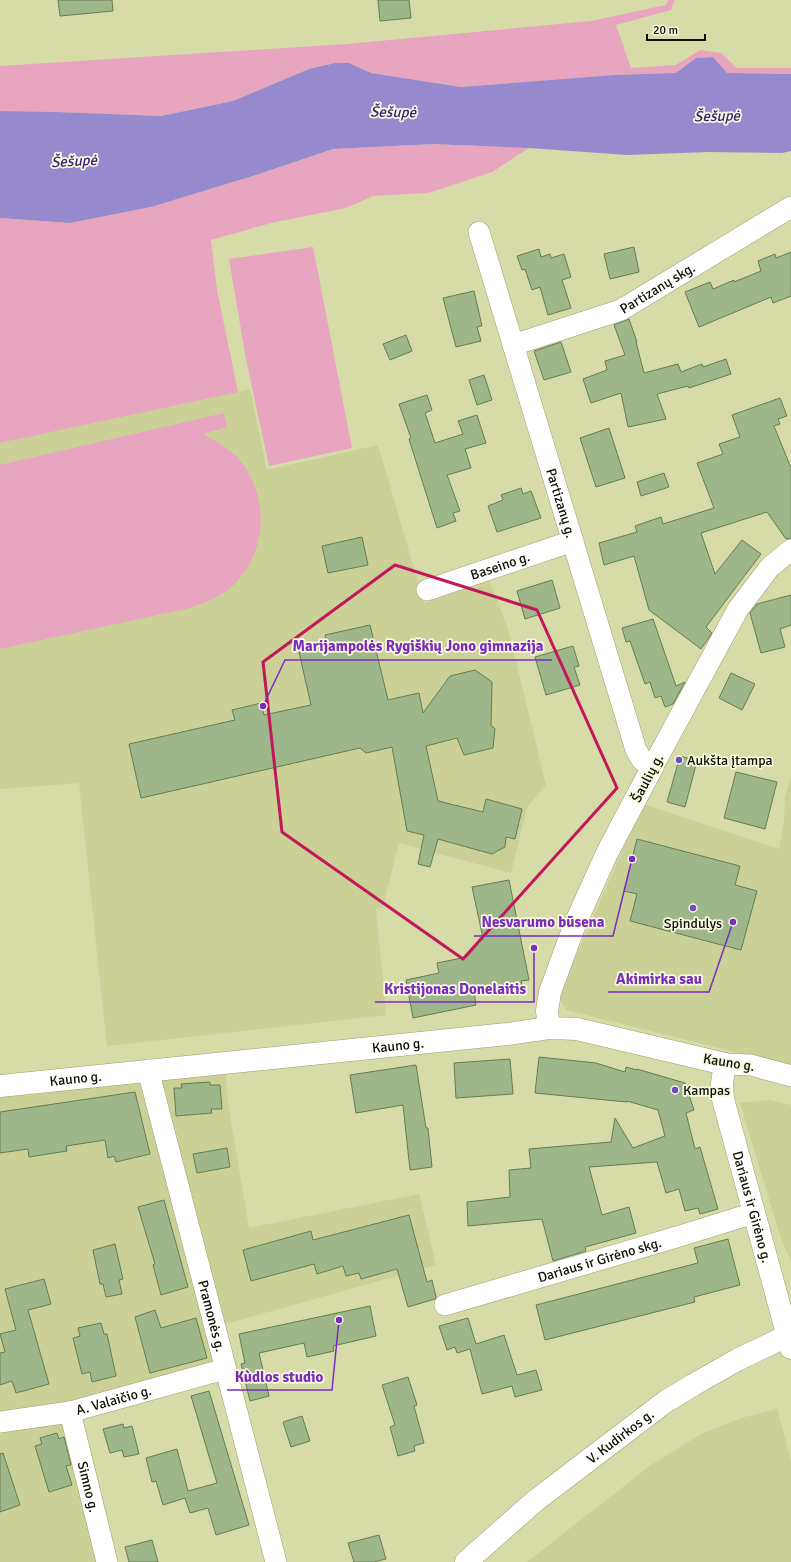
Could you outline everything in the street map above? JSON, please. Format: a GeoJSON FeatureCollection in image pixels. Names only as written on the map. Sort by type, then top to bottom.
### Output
{"type":"FeatureCollection","features":[{"type":"Feature","properties":{"kind":"street","name":"Partizanų skg."},"geometry":{"type":"LineString","coordinates":[[513,345],[621,310],[791,208]]}},
{"type":"Feature","properties":{"kind":"street","name":"Partizanų g."},"geometry":{"type":"LineString","coordinates":[[479,232],[636,750],[642,760],[653,766]]}},
{"type":"Feature","properties":{"kind":"street","name":"Baseino g."},"geometry":{"type":"LineString","coordinates":[[427,590],[573,541]]}},
{"type":"Feature","properties":{"kind":"street","name":"Šaulių g."},"geometry":{"type":"LineString","coordinates":[[549,1028],[548,1011],[550,992],[575,924],[607,853],[738,609],[770,567],[791,550]]}},
{"type":"Feature","properties":{"kind":"street","name":"Kauno g."},"geometry":{"type":"LineString","coordinates":[[0,1086],[507,1034],[549,1028],[577,1029],[725,1064],[751,1065],[791,1076]]}},
{"type":"Feature","properties":{"kind":"street","name":"Dariaus ir Girėno g."},"geometry":{"type":"LineString","coordinates":[[725,1064],[722,1083],[723,1098],[790,1339]]}},
{"type":"Feature","properties":{"kind":"street","name":"Pramonės g."},"geometry":{"type":"LineString","coordinates":[[148,1070],[276,1562]]}},
{"type":"Feature","properties":{"kind":"street","name":"Dariaus ir Girėno skg."},"geometry":{"type":"LineString","coordinates":[[445,1305],[754,1213]]}},
{"type":"Feature","properties":{"kind":"street","name":"V. Kudirkos g."},"geometry":{"type":"LineString","coordinates":[[466,1562],[535,1501],[665,1402],[737,1360],[790,1339]]}},
{"type":"Feature","properties":{"kind":"street","name":"A. Valaičio g."},"geometry":{"type":"LineString","coordinates":[[0,1422],[70,1412],[225,1370]]}},
{"type":"Feature","properties":{"kind":"street","name":"Simno g."},"geometry":{"type":"LineString","coordinates":[[70,1412],[107,1562]]}},
{"type":"Feature","properties":{"kind":"highlighted area"},"geometry":{"type":"Polygon","coordinates":[[[395,565],[537,610],[617,788],[463,959],[282,832],[263,662],[395,565]]]}},
{"type":"Feature","properties":{"kind":"shaded area"},"geometry":{"type":"Polygon","coordinates":[[[668,0],[675,0],[671,10],[616,25],[631,68],[676,65],[700,50],[721,53],[737,68],[791,68],[791,74],[727,73],[713,57],[696,58],[676,73],[614,75],[461,87],[371,73],[349,63],[335,63],[309,69],[233,101],[161,116],[0,111],[0,66],[347,44],[591,21],[666,5],[668,0]]]}},
{"type":"Feature","properties":{"kind":"shaded area"},"geometry":{"type":"Polygon","coordinates":[[[433,144],[529,148],[492,172],[428,193],[373,196],[346,208],[271,223],[211,240],[217,290],[238,392],[0,443],[0,218],[70,223],[151,207],[256,175],[333,149],[433,144]]]}},
{"type":"Feature","properties":{"kind":"shaded area"},"geometry":{"type":"Polygon","coordinates":[[[313,247],[352,448],[269,466],[246,359],[229,259],[313,247]]]}},
{"type":"Feature","properties":{"kind":"shaded area"},"geometry":{"type":"Polygon","coordinates":[[[250,389],[267,470],[378,445],[424,603],[489,580],[508,629],[546,785],[527,807],[511,873],[399,843],[383,907],[376,909],[386,1015],[107,1046],[79,783],[0,789],[0,443],[250,389]]]}},
{"type":"Feature","properties":{"kind":"shaded area"},"geometry":{"type":"Polygon","coordinates":[[[224,413],[227,427],[203,434],[226,447],[238,458],[249,473],[256,490],[260,507],[258,543],[252,560],[242,575],[229,589],[206,602],[190,608],[0,649],[0,465],[224,413]]]}},
{"type":"Feature","properties":{"kind":"shaded area"},"geometry":{"type":"Polygon","coordinates":[[[791,776],[791,1066],[566,1010],[560,998],[564,983],[643,804],[779,849],[784,821],[785,798],[791,776]]]}},
{"type":"Feature","properties":{"kind":"shaded area"},"geometry":{"type":"Polygon","coordinates":[[[225,1072],[229,1110],[249,1228],[419,1194],[436,1265],[215,1327],[215,1365],[60,1403],[100,1562],[0,1562],[0,1086],[225,1072]]]}},
{"type":"Feature","properties":{"kind":"shaded area"},"geometry":{"type":"Polygon","coordinates":[[[770,1100],[791,1105],[791,1261],[781,1238],[740,1103],[770,1100]]]}},
{"type":"Feature","properties":{"kind":"shaded area"},"geometry":{"type":"Polygon","coordinates":[[[777,1409],[791,1460],[791,1562],[527,1562],[651,1465],[703,1433],[745,1417],[777,1409]]]}},
{"type":"Feature","properties":{"kind":"water","name":"Šešupė"},"geometry":{"type":"Polygon","coordinates":[[[713,57],[727,73],[791,74],[791,151],[782,153],[709,152],[627,155],[529,148],[433,144],[333,149],[256,175],[151,207],[70,223],[0,218],[0,111],[161,116],[233,101],[309,69],[335,63],[349,63],[371,73],[461,87],[614,75],[676,73],[696,58],[713,57]]]}},
{"type":"Feature","properties":{"kind":"building"},"geometry":{"type":"Polygon","coordinates":[[[58,0],[112,0],[113,11],[60,16],[58,0]]]}},
{"type":"Feature","properties":{"kind":"building"},"geometry":{"type":"Polygon","coordinates":[[[378,0],[409,0],[411,18],[380,21],[378,0]]]}},
{"type":"Feature","properties":{"kind":"building"},"geometry":{"type":"Polygon","coordinates":[[[634,247],[639,272],[610,279],[604,254],[634,247]]]}},
{"type":"Feature","properties":{"kind":"building"},"geometry":{"type":"Polygon","coordinates":[[[539,249],[541,257],[550,254],[551,258],[564,254],[571,277],[562,280],[571,308],[548,315],[540,287],[532,290],[525,269],[522,270],[517,256],[539,249]]]}},
{"type":"Feature","properties":{"kind":"building"},"geometry":{"type":"Polygon","coordinates":[[[791,252],[791,296],[773,303],[771,297],[699,327],[685,292],[710,282],[713,289],[734,280],[734,282],[761,271],[758,261],[775,254],[776,258],[791,252]]]}},
{"type":"Feature","properties":{"kind":"building"},"geometry":{"type":"Polygon","coordinates":[[[474,291],[482,326],[477,327],[481,341],[456,347],[443,298],[474,291]]]}},
{"type":"Feature","properties":{"kind":"building"},"geometry":{"type":"Polygon","coordinates":[[[629,319],[637,342],[644,373],[678,364],[681,372],[702,364],[703,367],[726,359],[731,374],[689,388],[688,386],[657,394],[666,419],[628,427],[621,393],[591,403],[583,379],[607,370],[605,361],[625,355],[614,325],[629,319]]]}},
{"type":"Feature","properties":{"kind":"building"},"geometry":{"type":"Polygon","coordinates":[[[406,335],[412,351],[390,360],[383,344],[406,335]]]}},
{"type":"Feature","properties":{"kind":"building"},"geometry":{"type":"Polygon","coordinates":[[[561,342],[571,372],[544,380],[534,351],[561,342]]]}},
{"type":"Feature","properties":{"kind":"building"},"geometry":{"type":"Polygon","coordinates":[[[484,375],[492,400],[477,405],[469,380],[484,375]]]}},
{"type":"Feature","properties":{"kind":"building"},"geometry":{"type":"Polygon","coordinates":[[[427,395],[432,410],[425,413],[435,443],[463,434],[458,421],[477,415],[486,443],[465,449],[471,468],[447,475],[460,511],[453,513],[456,521],[437,528],[409,439],[411,438],[399,404],[427,395]]]}},
{"type":"Feature","properties":{"kind":"building"},"geometry":{"type":"Polygon","coordinates":[[[780,398],[787,416],[778,419],[780,424],[774,426],[791,468],[791,538],[786,539],[767,512],[701,533],[715,574],[742,540],[761,554],[706,627],[712,633],[701,649],[649,610],[634,556],[604,565],[599,543],[637,532],[635,526],[661,517],[663,524],[714,508],[697,463],[723,454],[719,444],[740,437],[732,415],[780,398]]]}},
{"type":"Feature","properties":{"kind":"building"},"geometry":{"type":"Polygon","coordinates":[[[609,428],[625,478],[596,487],[580,438],[609,428]]]}},
{"type":"Feature","properties":{"kind":"building"},"geometry":{"type":"Polygon","coordinates":[[[664,473],[669,487],[641,496],[637,482],[664,473]]]}},
{"type":"Feature","properties":{"kind":"building"},"geometry":{"type":"Polygon","coordinates":[[[521,488],[523,494],[531,491],[541,518],[497,532],[488,506],[503,500],[501,495],[521,488]]]}},
{"type":"Feature","properties":{"kind":"building"},"geometry":{"type":"Polygon","coordinates":[[[362,537],[368,565],[328,573],[322,546],[362,537]]]}},
{"type":"Feature","properties":{"kind":"building"},"geometry":{"type":"Polygon","coordinates":[[[552,580],[560,608],[525,619],[517,591],[552,580]]]}},
{"type":"Feature","properties":{"kind":"building"},"geometry":{"type":"Polygon","coordinates":[[[791,595],[791,625],[780,629],[785,647],[761,653],[750,613],[757,604],[791,595]]]}},
{"type":"Feature","properties":{"kind":"building"},"geometry":{"type":"Polygon","coordinates":[[[653,619],[676,686],[685,682],[673,704],[665,707],[661,696],[655,698],[650,682],[645,684],[630,641],[626,642],[622,628],[653,619]]]}},
{"type":"Feature","properties":{"kind":"building"},"geometry":{"type":"Polygon","coordinates":[[[370,625],[388,700],[419,693],[423,713],[450,676],[475,670],[492,682],[491,725],[495,729],[493,748],[464,755],[457,738],[426,746],[438,801],[483,812],[486,799],[522,809],[515,839],[506,837],[505,847],[492,854],[438,839],[430,867],[418,864],[424,835],[407,831],[392,747],[366,753],[360,748],[141,798],[129,744],[235,720],[232,710],[261,703],[264,715],[311,705],[299,652],[328,646],[325,635],[370,625]]]}},
{"type":"Feature","properties":{"kind":"building"},"geometry":{"type":"Polygon","coordinates":[[[573,646],[579,666],[574,667],[580,685],[546,695],[535,657],[573,646]]]}},
{"type":"Feature","properties":{"kind":"building"},"geometry":{"type":"Polygon","coordinates":[[[731,673],[755,684],[742,710],[719,698],[731,673]]]}},
{"type":"Feature","properties":{"kind":"building"},"geometry":{"type":"Polygon","coordinates":[[[680,756],[697,761],[685,807],[667,802],[680,756]]]}},
{"type":"Feature","properties":{"kind":"building"},"geometry":{"type":"Polygon","coordinates":[[[736,772],[777,782],[765,829],[724,818],[736,772]]]}},
{"type":"Feature","properties":{"kind":"building","name":"Spindulys"},"geometry":{"type":"Polygon","coordinates":[[[637,839],[740,866],[735,885],[757,891],[741,950],[630,921],[637,894],[624,891],[637,839]]]}},
{"type":"Feature","properties":{"kind":"building"},"geometry":{"type":"Polygon","coordinates":[[[509,880],[529,980],[521,981],[524,992],[506,995],[504,985],[474,991],[476,1005],[413,1018],[406,980],[439,973],[437,963],[467,957],[483,938],[472,887],[509,880]]]}},
{"type":"Feature","properties":{"kind":"building"},"geometry":{"type":"Polygon","coordinates":[[[539,1057],[596,1063],[625,1072],[626,1067],[685,1083],[694,1110],[686,1113],[695,1149],[700,1147],[718,1209],[700,1214],[698,1208],[685,1211],[679,1189],[666,1193],[657,1162],[589,1167],[602,1215],[629,1207],[636,1233],[585,1247],[586,1251],[553,1261],[542,1219],[468,1226],[467,1202],[510,1197],[509,1170],[531,1168],[529,1149],[611,1142],[615,1118],[633,1148],[665,1136],[658,1110],[627,1101],[535,1093],[539,1057]]]}},
{"type":"Feature","properties":{"kind":"building"},"geometry":{"type":"Polygon","coordinates":[[[510,1059],[513,1094],[456,1098],[454,1063],[510,1059]]]}},
{"type":"Feature","properties":{"kind":"building"},"geometry":{"type":"Polygon","coordinates":[[[416,1065],[426,1128],[428,1128],[432,1167],[410,1170],[403,1105],[356,1113],[350,1075],[416,1065]]]}},
{"type":"Feature","properties":{"kind":"building"},"geometry":{"type":"Polygon","coordinates":[[[210,1082],[210,1085],[220,1085],[222,1109],[211,1109],[212,1113],[176,1116],[174,1088],[182,1088],[181,1084],[210,1082]]]}},
{"type":"Feature","properties":{"kind":"building"},"geometry":{"type":"Polygon","coordinates":[[[135,1092],[150,1154],[116,1162],[114,1156],[108,1158],[105,1140],[66,1146],[67,1151],[29,1157],[28,1149],[0,1153],[0,1112],[135,1092]]]}},
{"type":"Feature","properties":{"kind":"building"},"geometry":{"type":"Polygon","coordinates":[[[227,1148],[230,1167],[197,1173],[193,1154],[227,1148]]]}},
{"type":"Feature","properties":{"kind":"building"},"geometry":{"type":"Polygon","coordinates":[[[164,1200],[188,1287],[161,1295],[153,1265],[155,1264],[138,1207],[164,1200]]]}},
{"type":"Feature","properties":{"kind":"building"},"geometry":{"type":"Polygon","coordinates":[[[409,1215],[427,1282],[432,1280],[436,1297],[435,1299],[408,1307],[397,1269],[361,1279],[359,1273],[346,1276],[343,1266],[317,1274],[314,1264],[251,1281],[243,1250],[311,1231],[313,1240],[409,1215]]]}},
{"type":"Feature","properties":{"kind":"building"},"geometry":{"type":"Polygon","coordinates":[[[728,1239],[740,1285],[694,1297],[695,1302],[545,1340],[536,1305],[698,1263],[694,1248],[728,1239]]]}},
{"type":"Feature","properties":{"kind":"building"},"geometry":{"type":"Polygon","coordinates":[[[115,1244],[123,1279],[119,1280],[122,1294],[106,1297],[103,1284],[100,1284],[93,1250],[115,1244]]]}},
{"type":"Feature","properties":{"kind":"building"},"geometry":{"type":"Polygon","coordinates":[[[44,1279],[51,1304],[28,1310],[49,1384],[16,1393],[12,1381],[0,1385],[0,1353],[5,1352],[0,1334],[16,1330],[5,1289],[44,1279]]]}},
{"type":"Feature","properties":{"kind":"building"},"geometry":{"type":"Polygon","coordinates":[[[370,1306],[376,1336],[333,1346],[334,1351],[307,1357],[304,1343],[259,1353],[269,1396],[250,1401],[241,1364],[245,1363],[239,1334],[370,1306]]]}},
{"type":"Feature","properties":{"kind":"building"},"geometry":{"type":"Polygon","coordinates":[[[155,1310],[161,1328],[196,1318],[207,1358],[150,1373],[135,1317],[155,1310]]]}},
{"type":"Feature","properties":{"kind":"building"},"geometry":{"type":"Polygon","coordinates":[[[468,1318],[476,1344],[504,1335],[517,1375],[536,1370],[542,1390],[515,1397],[512,1386],[482,1394],[470,1349],[457,1353],[455,1347],[447,1350],[439,1326],[468,1318]]]}},
{"type":"Feature","properties":{"kind":"building"},"geometry":{"type":"Polygon","coordinates":[[[101,1323],[104,1334],[107,1334],[116,1376],[92,1382],[90,1372],[82,1374],[73,1338],[80,1336],[78,1328],[101,1323]]]}},
{"type":"Feature","properties":{"kind":"building"},"geometry":{"type":"Polygon","coordinates":[[[408,1377],[417,1405],[414,1406],[424,1443],[414,1446],[415,1451],[398,1456],[390,1427],[395,1425],[382,1385],[408,1377]]]}},
{"type":"Feature","properties":{"kind":"building"},"geometry":{"type":"Polygon","coordinates":[[[209,1391],[249,1525],[216,1535],[208,1508],[190,1513],[185,1498],[163,1505],[156,1481],[152,1482],[146,1458],[177,1449],[188,1491],[217,1483],[191,1396],[209,1391]]]}},
{"type":"Feature","properties":{"kind":"building"},"geometry":{"type":"Polygon","coordinates":[[[302,1416],[310,1441],[291,1447],[283,1422],[302,1416]]]}},
{"type":"Feature","properties":{"kind":"building"},"geometry":{"type":"Polygon","coordinates":[[[123,1424],[124,1428],[132,1426],[139,1454],[124,1457],[122,1450],[110,1453],[103,1429],[123,1424]]]}},
{"type":"Feature","properties":{"kind":"building"},"geometry":{"type":"Polygon","coordinates":[[[57,1433],[59,1439],[64,1437],[71,1465],[66,1466],[72,1485],[49,1492],[35,1446],[42,1444],[40,1438],[57,1433]]]}},
{"type":"Feature","properties":{"kind":"building"},"geometry":{"type":"Polygon","coordinates":[[[3,1453],[20,1505],[0,1512],[0,1454],[3,1453]]]}},
{"type":"Feature","properties":{"kind":"building"},"geometry":{"type":"Polygon","coordinates":[[[379,1535],[386,1559],[374,1562],[354,1562],[348,1543],[379,1535]]]}},
{"type":"Feature","properties":{"kind":"building"},"geometry":{"type":"Polygon","coordinates":[[[152,1540],[158,1562],[129,1562],[125,1547],[152,1540]]]}},
{"type":"Feature","properties":{"kind":"place","name":"Marijampolės Rygiškių Jono gimnazija"},"geometry":{"type":"Point","coordinates":[263,706]}},
{"type":"Feature","properties":{"kind":"place","name":"Aukšta įtampa"},"geometry":{"type":"Point","coordinates":[679,760]}},
{"type":"Feature","properties":{"kind":"place","name":"Nesvarumo būsena"},"geometry":{"type":"Point","coordinates":[632,859]}},
{"type":"Feature","properties":{"kind":"place","name":"Spindulys"},"geometry":{"type":"Point","coordinates":[693,908]}},
{"type":"Feature","properties":{"kind":"place","name":"Akimirka sau"},"geometry":{"type":"Point","coordinates":[733,922]}},
{"type":"Feature","properties":{"kind":"place","name":"Kristijonas Donelaitis"},"geometry":{"type":"Point","coordinates":[534,948]}},
{"type":"Feature","properties":{"kind":"place","name":"Kampas"},"geometry":{"type":"Point","coordinates":[675,1090]}},
{"type":"Feature","properties":{"kind":"place","name":"Kùdlos studio"},"geometry":{"type":"Point","coordinates":[339,1320]}}]}
